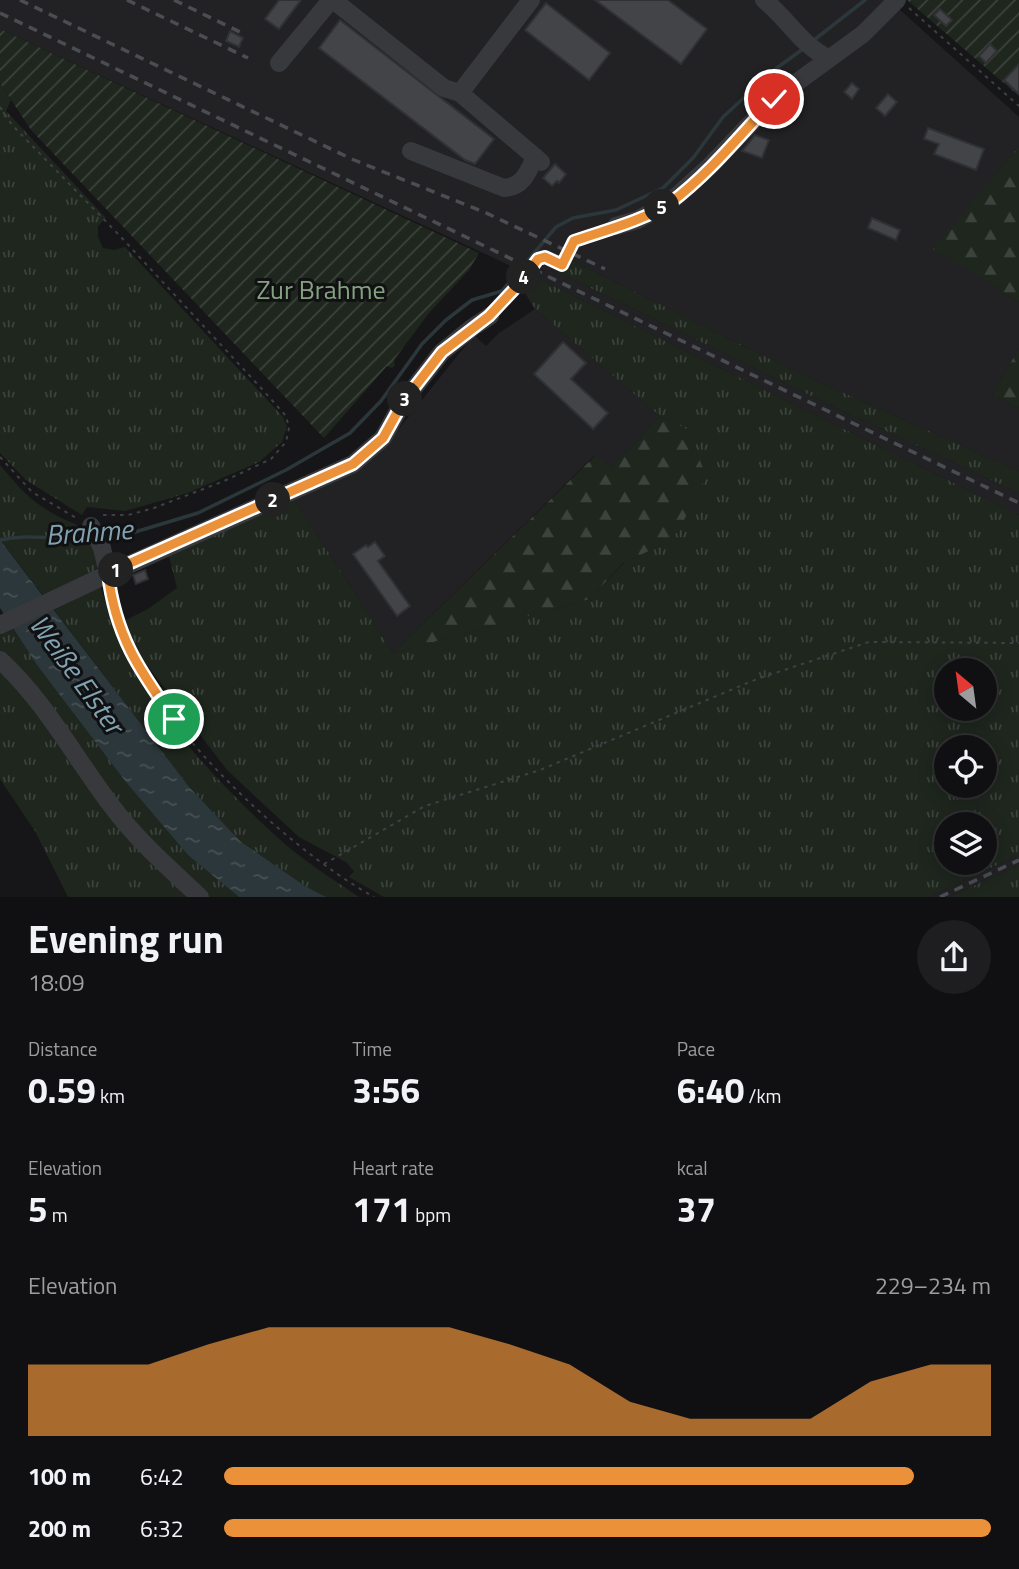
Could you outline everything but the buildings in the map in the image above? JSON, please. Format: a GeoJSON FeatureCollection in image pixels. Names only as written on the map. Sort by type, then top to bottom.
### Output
{"type":"FeatureCollection","features":[{"type":"Feature","properties":{"kind":"street"},"geometry":{"type":"LineString","coordinates":[[279,63],[332,0],[444,88],[460,93],[538,159],[525,178],[513,188],[504,188],[411,151]]}},
{"type":"Feature","properties":{"kind":"street"},"geometry":{"type":"LineString","coordinates":[[460,93],[531,0]]}},
{"type":"Feature","properties":{"kind":"street"},"geometry":{"type":"LineString","coordinates":[[764,0],[799,37],[824,56]]}},
{"type":"Feature","properties":{"kind":"street"},"geometry":{"type":"LineString","coordinates":[[616,226],[637,220],[669,203],[710,166],[774,99],[824,56],[863,34],[904,4]]}},
{"type":"Feature","properties":{"kind":"street"},"geometry":{"type":"LineString","coordinates":[[0,625],[108,573],[353,464],[383,438],[403,402],[442,352],[489,316]]}},
{"type":"Feature","properties":{"kind":"street"},"geometry":{"type":"LineString","coordinates":[[92,526],[102,548],[108,573]]}},
{"type":"Feature","properties":{"kind":"street"},"geometry":{"type":"LineString","coordinates":[[0,660],[28,689],[115,810],[144,845],[200,897]]}},
{"type":"Feature","properties":{"kind":"path"},"geometry":{"type":"LineString","coordinates":[[904,4],[1019,106]]}},
{"type":"Feature","properties":{"kind":"path"},"geometry":{"type":"LineString","coordinates":[[0,107],[12,125],[262,389],[286,416],[289,428],[286,442],[271,458],[224,481],[154,508],[128,515],[90,514],[92,526]]}},
{"type":"Feature","properties":{"kind":"path"},"geometry":{"type":"LineString","coordinates":[[489,316],[538,259],[545,257],[562,265],[574,241],[616,226]]}},
{"type":"Feature","properties":{"kind":"path"},"geometry":{"type":"LineString","coordinates":[[0,457],[32,492],[54,507],[92,526]]}},
{"type":"Feature","properties":{"kind":"path"},"geometry":{"type":"LineString","coordinates":[[108,573],[111,605],[129,650],[150,686],[215,771],[268,820],[324,864],[374,897]]}},
{"type":"Feature","properties":{"kind":"path"},"geometry":{"type":"LineString","coordinates":[[324,864],[425,806],[540,770],[757,679],[869,642],[1019,643]]}},
{"type":"Feature","properties":{"kind":"shaded area"},"geometry":{"type":"Polygon","coordinates":[[[0,0],[889,0],[1019,117],[1019,146],[934,249],[1019,302],[1019,348],[992,395],[1019,408],[1019,471],[799,373],[571,260],[560,273],[824,402],[1019,493],[1019,515],[537,278],[0,29],[0,0]]]}},
{"type":"Feature","properties":{"kind":"shaded area"},"geometry":{"type":"Polygon","coordinates":[[[535,309],[660,416],[612,467],[595,455],[393,653],[293,497],[389,441],[474,335],[486,346],[499,333],[535,309]]]}},
{"type":"Feature","properties":{"kind":"shaded area"},"geometry":{"type":"Polygon","coordinates":[[[1019,855],[1019,865],[949,897],[928,897],[976,875],[997,875],[997,865],[1019,855]]]}},
{"type":"Feature","properties":{"kind":"green space"},"geometry":{"type":"Polygon","coordinates":[[[907,0],[1019,0],[1019,96],[907,0]]]}},
{"type":"Feature","properties":{"kind":"green space","name":"Zur Brahme"},"geometry":{"type":"Polygon","coordinates":[[[0,29],[479,253],[469,270],[429,313],[394,360],[395,365],[392,368],[387,366],[324,438],[31,130],[0,83],[0,29]]]}},
{"type":"Feature","properties":{"kind":"green space"},"geometry":{"type":"Polygon","coordinates":[[[0,83],[11,100],[6,111],[106,218],[98,226],[98,237],[103,248],[114,250],[125,247],[283,417],[287,427],[282,442],[259,462],[188,493],[125,511],[87,507],[82,515],[26,480],[0,453],[0,83]]]}},
{"type":"Feature","properties":{"kind":"green space"},"geometry":{"type":"Polygon","coordinates":[[[1019,146],[1019,302],[933,249],[1019,146]]]}},
{"type":"Feature","properties":{"kind":"green space"},"geometry":{"type":"Polygon","coordinates":[[[571,260],[799,373],[1019,471],[1019,493],[824,402],[560,273],[571,260]]]}},
{"type":"Feature","properties":{"kind":"green space"},"geometry":{"type":"Polygon","coordinates":[[[537,278],[1019,515],[1019,855],[997,865],[997,812],[934,812],[934,875],[976,875],[928,897],[384,897],[349,877],[354,871],[346,862],[299,837],[227,770],[144,661],[124,621],[148,609],[177,588],[169,556],[293,497],[393,653],[590,599],[625,562],[651,550],[688,430],[660,416],[535,309],[525,293],[537,278]]]}},
{"type":"Feature","properties":{"kind":"green space"},"geometry":{"type":"Polygon","coordinates":[[[1019,348],[1019,408],[992,395],[1019,348]]]}},
{"type":"Feature","properties":{"kind":"green space"},"geometry":{"type":"Polygon","coordinates":[[[660,416],[688,430],[706,476],[678,532],[651,550],[623,563],[590,599],[393,653],[596,455],[612,467],[660,416]]]}},
{"type":"Feature","properties":{"kind":"green space"},"geometry":{"type":"Polygon","coordinates":[[[0,465],[37,504],[85,531],[98,565],[94,572],[43,595],[0,540],[0,465]]]}},
{"type":"Feature","properties":{"kind":"green space"},"geometry":{"type":"Polygon","coordinates":[[[100,587],[120,640],[136,672],[191,749],[277,837],[359,897],[326,897],[305,886],[240,841],[190,788],[54,610],[100,587]]]}},
{"type":"Feature","properties":{"kind":"green space"},"geometry":{"type":"Polygon","coordinates":[[[12,627],[37,665],[188,855],[239,897],[68,897],[35,831],[0,779],[0,632],[12,627]]]}},
{"type":"Feature","properties":{"kind":"green space"},"geometry":{"type":"Polygon","coordinates":[[[1019,865],[1019,897],[949,897],[1019,865]]]}},
{"type":"Feature","properties":{"kind":"water","name":"Weiße Elster"},"geometry":{"type":"Polygon","coordinates":[[[0,540],[190,788],[240,841],[305,886],[326,897],[239,897],[188,855],[126,782],[37,665],[0,608],[0,540]]]}},
{"type":"Feature","properties":{"kind":"waterway","name":"Brahme"},"geometry":{"type":"LineString","coordinates":[[814,40],[865,0]]}},
{"type":"Feature","properties":{"kind":"waterway","name":"Brahme"},"geometry":{"type":"LineString","coordinates":[[101,536],[135,532],[198,513],[286,470],[350,433],[381,401],[422,344],[446,320],[472,300],[502,291],[556,227],[573,218],[616,210],[663,188],[693,158],[723,117],[774,70],[803,49]]}},
{"type":"Feature","properties":{"kind":"waterway","name":"Brahme"},"geometry":{"type":"LineString","coordinates":[[0,540],[23,537],[90,537]]}},
{"type":"Feature","properties":{"kind":"railway"},"geometry":{"type":"LineString","coordinates":[[20,0],[354,160],[484,212],[605,269]]}},
{"type":"Feature","properties":{"kind":"railway"},"geometry":{"type":"LineString","coordinates":[[127,0],[248,58]]}},
{"type":"Feature","properties":{"kind":"railway"},"geometry":{"type":"LineString","coordinates":[[174,0],[240,32]]}},
{"type":"Feature","properties":{"kind":"railway"},"geometry":{"type":"LineString","coordinates":[[0,13],[1019,503]]}},
{"type":"Feature","properties":{"kind":"railway"},"geometry":{"type":"LineString","coordinates":[[940,897],[1019,860]]}},
{"type":"Feature","properties":{"kind":"route"},"geometry":{"type":"LineString","coordinates":[[174,719],[129,650],[111,605],[108,573],[353,464],[383,438],[403,402],[442,352],[489,316],[538,259],[545,257],[562,265],[574,241],[637,220],[669,203],[710,166],[774,99]]}}]}
